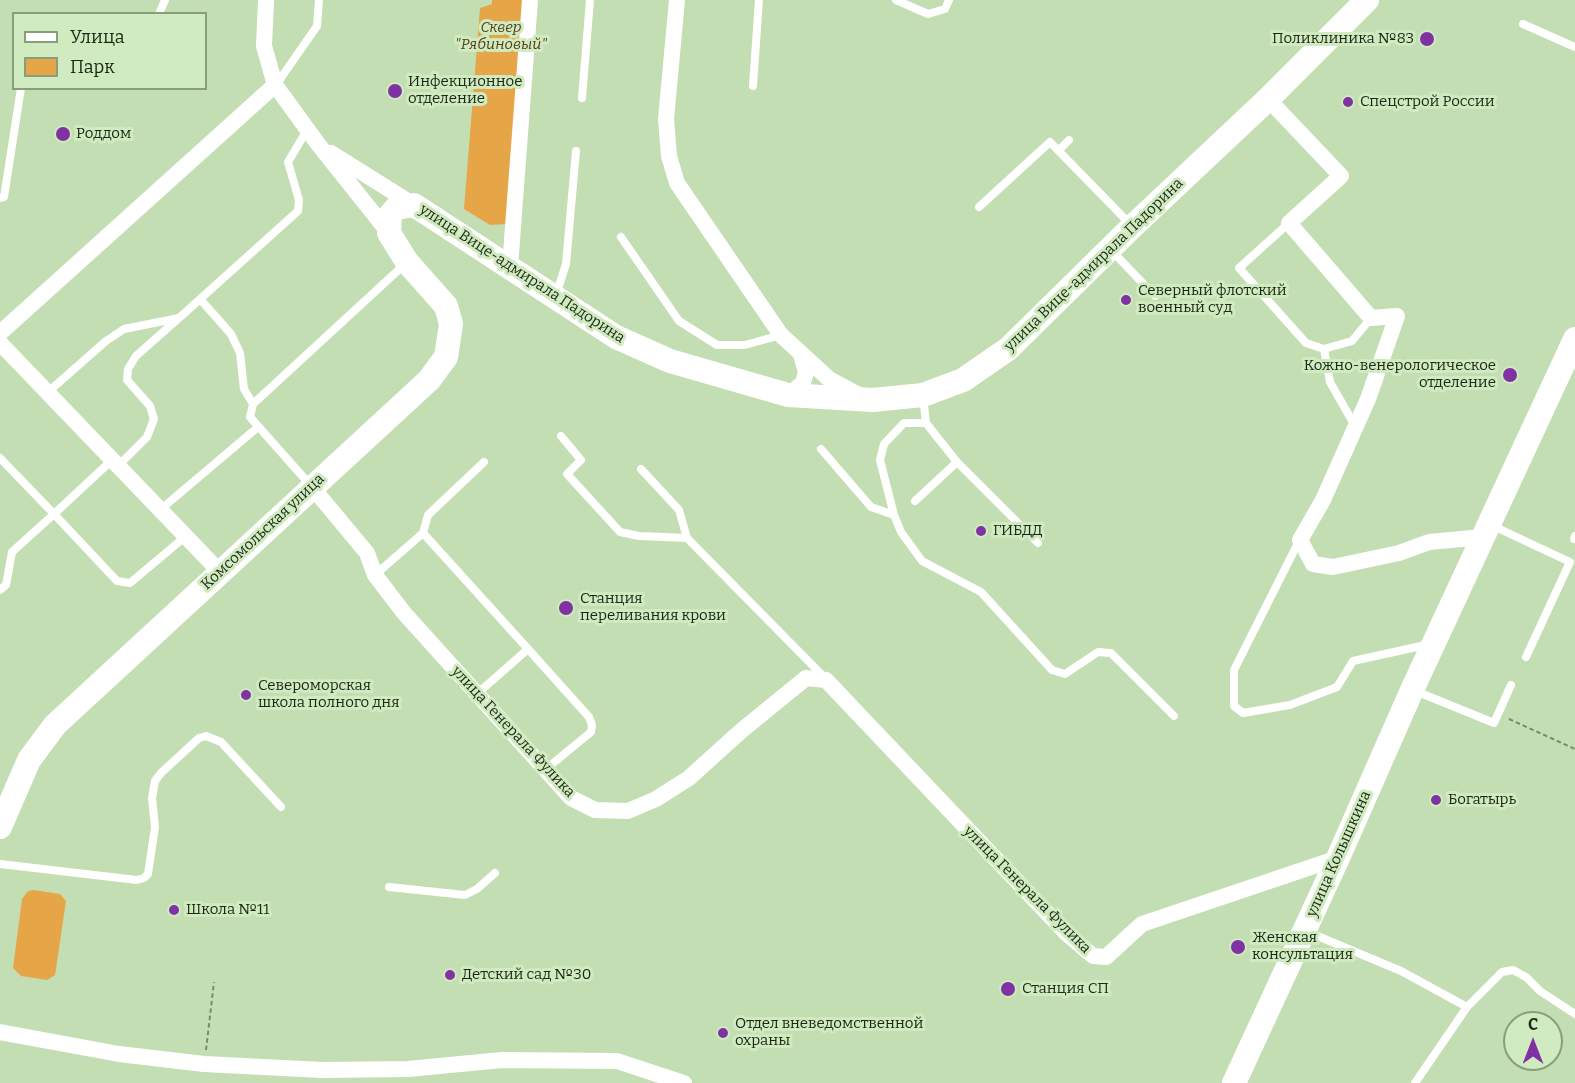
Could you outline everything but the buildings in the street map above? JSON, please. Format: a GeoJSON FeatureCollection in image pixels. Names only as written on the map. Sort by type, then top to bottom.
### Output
{"type":"FeatureCollection","features":[{"type":"Feature","properties":{"kind":"street","name":"Комсомольская улица"},"geometry":{"type":"LineString","coordinates":[[0,827],[29,760],[55,725],[429,380],[446,357],[452,324],[446,306],[407,262],[389,233],[307,130],[275,85],[264,46],[266,0]]}},
{"type":"Feature","properties":{"kind":"street"},"geometry":{"type":"LineString","coordinates":[[510,267],[530,0]]}},
{"type":"Feature","properties":{"kind":"street"},"geometry":{"type":"LineString","coordinates":[[677,0],[666,119],[669,156],[677,183],[781,335],[829,379],[855,394],[873,400]]}},
{"type":"Feature","properties":{"kind":"street","name":"улица Вице-адмирала Падорина"},"geometry":{"type":"LineString","coordinates":[[414,205],[616,337],[670,361],[788,395],[873,400],[923,395],[963,380],[1008,349],[1109,249],[1268,99],[1367,0]]}},
{"type":"Feature","properties":{"kind":"street"},"geometry":{"type":"LineString","coordinates":[[0,333],[275,85]]}},
{"type":"Feature","properties":{"kind":"street"},"geometry":{"type":"LineString","coordinates":[[1268,99],[1341,176],[1289,223],[1371,318],[1397,316],[1368,399],[1323,500],[1300,540],[1313,564],[1333,567],[1399,553],[1429,542],[1486,530]]}},
{"type":"Feature","properties":{"kind":"street","name":"Комсомольская улица"},"geometry":{"type":"LineString","coordinates":[[318,144],[414,205]]}},
{"type":"Feature","properties":{"kind":"street"},"geometry":{"type":"LineString","coordinates":[[389,233],[390,215],[396,208],[414,205]]}},
{"type":"Feature","properties":{"kind":"street","name":"улица Колышкина"},"geometry":{"type":"LineString","coordinates":[[1234,1083],[1486,530],[1565,369],[1575,339]]}},
{"type":"Feature","properties":{"kind":"street"},"geometry":{"type":"LineString","coordinates":[[0,343],[220,572]]}},
{"type":"Feature","properties":{"kind":"street"},"geometry":{"type":"LineString","coordinates":[[788,395],[803,383],[806,372],[801,355]]}},
{"type":"Feature","properties":{"kind":"street","name":"улица Генерала Фулика"},"geometry":{"type":"LineString","coordinates":[[312,487],[367,553],[375,575],[404,613],[571,798],[595,810],[628,811],[656,799],[689,778],[741,731],[806,678],[826,680],[1059,926],[1093,956],[1106,957],[1142,924],[1338,858]]}},
{"type":"Feature","properties":{"kind":"street"},"geometry":{"type":"LineString","coordinates":[[0,1032],[119,1054],[204,1064],[332,1070],[408,1069],[502,1060],[617,1061],[684,1083]]}},
{"type":"Feature","properties":{"kind":"lane"},"geometry":{"type":"LineString","coordinates":[[275,85],[316,26],[319,0]]}},
{"type":"Feature","properties":{"kind":"lane"},"geometry":{"type":"LineString","coordinates":[[582,98],[590,0]]}},
{"type":"Feature","properties":{"kind":"lane"},"geometry":{"type":"LineString","coordinates":[[753,86],[759,0]]}},
{"type":"Feature","properties":{"kind":"lane"},"geometry":{"type":"LineString","coordinates":[[896,0],[928,14],[945,9],[948,0]]}},
{"type":"Feature","properties":{"kind":"lane"},"geometry":{"type":"LineString","coordinates":[[1523,24],[1575,47]]}},
{"type":"Feature","properties":{"kind":"lane"},"geometry":{"type":"LineString","coordinates":[[0,198],[4,197],[21,90]]}},
{"type":"Feature","properties":{"kind":"lane"},"geometry":{"type":"LineString","coordinates":[[0,590],[6,585],[12,552],[147,436],[154,419],[150,406],[127,380],[128,369],[136,356],[298,211],[299,200],[288,162],[307,130]]}},
{"type":"Feature","properties":{"kind":"lane"},"geometry":{"type":"LineString","coordinates":[[1059,150],[1069,140]]}},
{"type":"Feature","properties":{"kind":"lane"},"geometry":{"type":"LineString","coordinates":[[979,207],[1050,142],[1132,227]]}},
{"type":"Feature","properties":{"kind":"lane"},"geometry":{"type":"LineString","coordinates":[[555,298],[566,264],[576,151]]}},
{"type":"Feature","properties":{"kind":"lane"},"geometry":{"type":"LineString","coordinates":[[1289,223],[1239,268],[1306,343],[1324,349],[1352,342],[1371,318]]}},
{"type":"Feature","properties":{"kind":"lane"},"geometry":{"type":"LineString","coordinates":[[621,237],[679,321],[717,345],[745,345],[781,335]]}},
{"type":"Feature","properties":{"kind":"lane"},"geometry":{"type":"LineString","coordinates":[[1109,249],[1155,296]]}},
{"type":"Feature","properties":{"kind":"lane"},"geometry":{"type":"LineString","coordinates":[[312,487],[250,417],[253,404],[407,262]]}},
{"type":"Feature","properties":{"kind":"lane"},"geometry":{"type":"LineString","coordinates":[[200,299],[231,334],[240,353],[244,389],[253,404]]}},
{"type":"Feature","properties":{"kind":"lane"},"geometry":{"type":"LineString","coordinates":[[48,393],[106,340],[124,329],[179,318]]}},
{"type":"Feature","properties":{"kind":"lane"},"geometry":{"type":"LineString","coordinates":[[1324,349],[1330,382],[1355,426]]}},
{"type":"Feature","properties":{"kind":"lane"},"geometry":{"type":"LineString","coordinates":[[923,395],[926,423],[957,462],[1038,543]]}},
{"type":"Feature","properties":{"kind":"lane"},"geometry":{"type":"LineString","coordinates":[[926,423],[904,423],[884,444],[879,460],[901,532],[922,561],[981,592],[1052,670],[1065,674],[1098,652],[1111,653],[1174,716]]}},
{"type":"Feature","properties":{"kind":"lane"},"geometry":{"type":"LineString","coordinates":[[160,510],[258,427]]}},
{"type":"Feature","properties":{"kind":"lane"},"geometry":{"type":"LineString","coordinates":[[561,436],[581,460],[567,474],[620,532],[639,536],[687,538],[679,510],[641,469]]}},
{"type":"Feature","properties":{"kind":"lane"},"geometry":{"type":"LineString","coordinates":[[821,449],[871,507],[894,515]]}},
{"type":"Feature","properties":{"kind":"lane"},"geometry":{"type":"LineString","coordinates":[[0,458],[117,580],[130,583],[186,536]]}},
{"type":"Feature","properties":{"kind":"lane"},"geometry":{"type":"LineString","coordinates":[[375,575],[423,533],[428,515],[484,462]]}},
{"type":"Feature","properties":{"kind":"lane"},"geometry":{"type":"LineString","coordinates":[[915,501],[957,462]]}},
{"type":"Feature","properties":{"kind":"lane"},"geometry":{"type":"LineString","coordinates":[[1486,530],[1570,562],[1526,657]]}},
{"type":"Feature","properties":{"kind":"lane"},"geometry":{"type":"LineString","coordinates":[[423,533],[589,717],[592,725],[591,732],[546,769]]}},
{"type":"Feature","properties":{"kind":"lane","name":"улица Генерала Фулика"},"geometry":{"type":"LineString","coordinates":[[687,538],[826,680]]}},
{"type":"Feature","properties":{"kind":"lane"},"geometry":{"type":"LineString","coordinates":[[1300,540],[1234,670],[1234,706],[1243,713],[1290,705],[1337,687],[1353,661],[1417,645],[1434,644]]}},
{"type":"Feature","properties":{"kind":"lane"},"geometry":{"type":"LineString","coordinates":[[478,693],[528,649]]}},
{"type":"Feature","properties":{"kind":"lane"},"geometry":{"type":"LineString","coordinates":[[1412,690],[1494,723],[1510,685]]}},
{"type":"Feature","properties":{"kind":"lane"},"geometry":{"type":"LineString","coordinates":[[0,864],[137,880],[144,878],[148,874],[155,827],[152,798],[155,781],[199,738],[206,736],[221,742],[281,807]]}},
{"type":"Feature","properties":{"kind":"lane"},"geometry":{"type":"LineString","coordinates":[[389,886],[465,895],[477,889],[495,873]]}},
{"type":"Feature","properties":{"kind":"lane"},"geometry":{"type":"LineString","coordinates":[[1305,930],[1401,971],[1467,1007]]}},
{"type":"Feature","properties":{"kind":"lane"},"geometry":{"type":"LineString","coordinates":[[1415,1083],[1467,1007],[1502,972],[1513,970],[1575,1014]]}},
{"type":"Feature","properties":{"kind":"path"},"geometry":{"type":"LineString","coordinates":[[1498,714],[1575,749]]}},
{"type":"Feature","properties":{"kind":"path"},"geometry":{"type":"LineString","coordinates":[[204,1064],[214,982]]}},
{"type":"Feature","properties":{"kind":"green space","name":"Сквер \"Рябиновый\""},"geometry":{"type":"Polygon","coordinates":[[[492,0],[527,0],[507,224],[490,225],[464,209],[480,8],[492,4],[492,0]]]}},
{"type":"Feature","properties":{"kind":"green space"},"geometry":{"type":"Polygon","coordinates":[[[28,891],[60,894],[66,901],[55,975],[47,980],[21,976],[13,968],[22,899],[28,891]]]}},
{"type":"Feature","properties":{"kind":"place","name":"Поликлиника №83"},"geometry":{"type":"Point","coordinates":[1427,39]}},
{"type":"Feature","properties":{"kind":"place","name":"Инфекционное отделение"},"geometry":{"type":"Point","coordinates":[395,91]}},
{"type":"Feature","properties":{"kind":"place","name":"Спецстрой России"},"geometry":{"type":"Point","coordinates":[1348,102]}},
{"type":"Feature","properties":{"kind":"place","name":"Роддом"},"geometry":{"type":"Point","coordinates":[63,134]}},
{"type":"Feature","properties":{"kind":"place","name":"Северный флотский военный суд"},"geometry":{"type":"Point","coordinates":[1126,300]}},
{"type":"Feature","properties":{"kind":"place","name":"Кожно-венерологическое отделение"},"geometry":{"type":"Point","coordinates":[1510,375]}},
{"type":"Feature","properties":{"kind":"place","name":"ГИБДД"},"geometry":{"type":"Point","coordinates":[981,531]}},
{"type":"Feature","properties":{"kind":"place","name":"Станция переливания крови"},"geometry":{"type":"Point","coordinates":[566,608]}},
{"type":"Feature","properties":{"kind":"place","name":"Североморская школа полного дня"},"geometry":{"type":"Point","coordinates":[246,695]}},
{"type":"Feature","properties":{"kind":"place","name":"Богатырь"},"geometry":{"type":"Point","coordinates":[1436,800]}},
{"type":"Feature","properties":{"kind":"place","name":"Школа №11"},"geometry":{"type":"Point","coordinates":[174,910]}},
{"type":"Feature","properties":{"kind":"place","name":"Женская консультация"},"geometry":{"type":"Point","coordinates":[1238,947]}},
{"type":"Feature","properties":{"kind":"place","name":"Детский сад №30"},"geometry":{"type":"Point","coordinates":[450,975]}},
{"type":"Feature","properties":{"kind":"place","name":"Станция СП"},"geometry":{"type":"Point","coordinates":[1008,989]}},
{"type":"Feature","properties":{"kind":"place","name":"Отдел вневедомственной охраны"},"geometry":{"type":"Point","coordinates":[723,1033]}}]}
